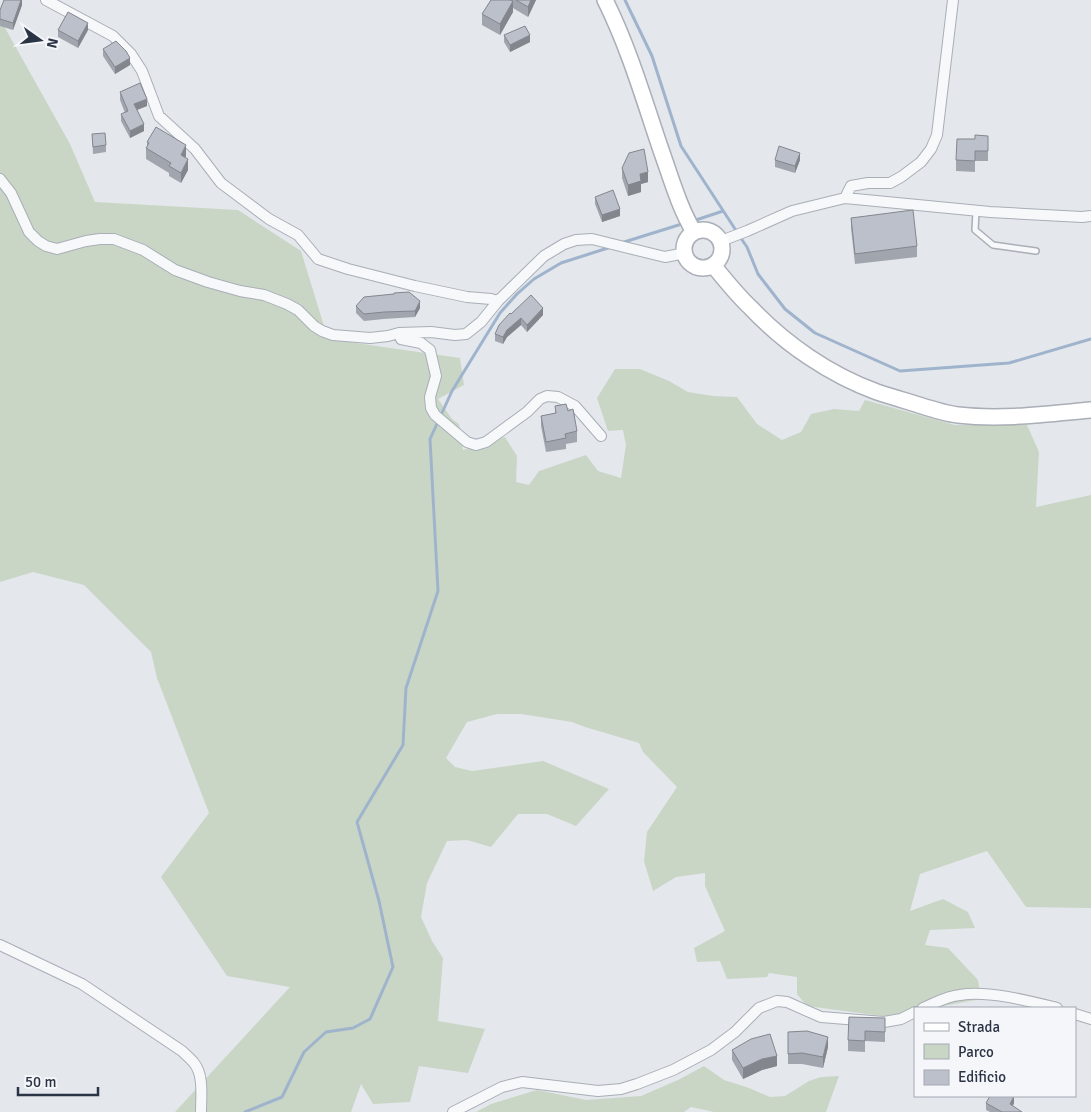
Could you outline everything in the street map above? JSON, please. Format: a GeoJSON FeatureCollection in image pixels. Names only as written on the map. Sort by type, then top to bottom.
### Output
{"type":"FeatureCollection","features":[{"type":"Feature","properties":{"kind":"main road"},"geometry":{"type":"LineString","coordinates":[[605,0],[630,59],[677,197],[690,225],[689,236],[684,247],[687,259],[696,266],[707,268],[720,258],[727,239],[713,232],[700,230],[690,225]]}},
{"type":"Feature","properties":{"kind":"main road"},"geometry":{"type":"LineString","coordinates":[[713,265],[750,308],[775,331],[810,357],[842,376],[876,392],[956,415],[995,416],[1091,410]]}},
{"type":"Feature","properties":{"kind":"street"},"geometry":{"type":"LineString","coordinates":[[46,0],[114,36],[131,54],[142,71],[159,116],[195,150],[221,183],[269,219],[298,235],[318,259],[348,269],[414,286],[466,297],[498,301]]}},
{"type":"Feature","properties":{"kind":"street"},"geometry":{"type":"LineString","coordinates":[[844,198],[851,186],[868,183],[890,183],[901,177],[920,162],[930,149],[937,135],[953,0]]}},
{"type":"Feature","properties":{"kind":"street"},"geometry":{"type":"LineString","coordinates":[[0,179],[11,193],[29,232],[46,246],[56,249],[86,241],[114,239],[143,250],[175,270],[240,291],[264,295],[286,304],[298,310],[314,326],[322,331],[370,338],[399,333],[466,334],[544,256],[564,244],[576,240],[592,239],[665,256],[685,253]]}},
{"type":"Feature","properties":{"kind":"street"},"geometry":{"type":"LineString","coordinates":[[727,239],[792,211],[844,198],[976,210],[1091,216]]}},
{"type":"Feature","properties":{"kind":"street"},"geometry":{"type":"LineString","coordinates":[[399,333],[401,339],[421,343],[430,350],[436,376],[430,397],[431,408],[438,417],[467,442],[476,445],[486,442],[527,412],[540,399],[547,396],[558,397],[575,406],[601,436]]}},
{"type":"Feature","properties":{"kind":"street"},"geometry":{"type":"LineString","coordinates":[[0,945],[82,984],[182,1051],[195,1064],[200,1075],[201,1112]]}},
{"type":"Feature","properties":{"kind":"street"},"geometry":{"type":"LineString","coordinates":[[925,1007],[960,994],[1011,998],[1052,1007]]}},
{"type":"Feature","properties":{"kind":"street"},"geometry":{"type":"LineString","coordinates":[[452,1112],[502,1087],[522,1082],[598,1091],[621,1089],[637,1084],[673,1070],[711,1050],[735,1032],[760,1008],[777,1002],[787,1002],[821,1017],[884,1022],[901,1019],[914,1012]]}},
{"type":"Feature","properties":{"kind":"street"},"geometry":{"type":"LineString","coordinates":[[1076,1014],[1091,1019]]}},
{"type":"Feature","properties":{"kind":"lane"},"geometry":{"type":"LineString","coordinates":[[976,210],[976,230],[993,245],[1036,252]]}},
{"type":"Feature","properties":{"kind":"green space"},"geometry":{"type":"Polygon","coordinates":[[[0,19],[70,144],[95,202],[238,210],[301,251],[328,339],[460,358],[464,385],[438,399],[452,419],[459,424],[463,450],[505,437],[517,456],[516,482],[529,485],[539,471],[586,455],[598,471],[621,478],[626,445],[623,430],[608,431],[597,398],[615,369],[640,369],[669,381],[688,392],[737,397],[757,424],[782,440],[801,432],[811,414],[834,409],[859,411],[865,400],[955,425],[1027,425],[1039,452],[1036,507],[1091,495],[1091,908],[1026,907],[987,851],[920,874],[910,911],[943,899],[968,912],[975,928],[930,930],[925,945],[948,948],[978,980],[981,999],[940,1007],[914,1007],[914,1019],[912,1020],[807,1006],[797,994],[797,977],[769,973],[767,977],[727,979],[720,961],[697,962],[694,948],[725,931],[705,886],[705,873],[676,877],[653,891],[644,861],[647,832],[677,787],[643,752],[639,743],[572,722],[521,714],[497,714],[467,722],[446,758],[455,767],[472,771],[543,761],[609,789],[576,826],[547,814],[518,814],[491,847],[467,840],[447,841],[427,883],[421,917],[432,941],[443,958],[438,1021],[485,1029],[468,1073],[419,1066],[410,1102],[373,1104],[361,1084],[351,1112],[175,1112],[290,987],[227,976],[161,877],[209,813],[157,678],[151,652],[84,585],[33,572],[0,582],[0,19]]]}},
{"type":"Feature","properties":{"kind":"green space"},"geometry":{"type":"Polygon","coordinates":[[[704,1066],[724,1080],[770,1097],[785,1096],[809,1081],[821,1077],[839,1076],[826,1112],[714,1112],[691,1107],[684,1112],[476,1112],[491,1104],[537,1090],[586,1100],[641,1096],[704,1066]]]}},
{"type":"Feature","properties":{"kind":"building"},"geometry":{"type":"Polygon","coordinates":[[[4,0],[21,0],[13,23],[0,19],[0,10],[4,0]]]}},
{"type":"Feature","properties":{"kind":"building"},"geometry":{"type":"Polygon","coordinates":[[[491,0],[513,1],[500,24],[482,14],[491,0]]]}},
{"type":"Feature","properties":{"kind":"building"},"geometry":{"type":"Polygon","coordinates":[[[516,0],[531,0],[528,7],[516,0]]]}},
{"type":"Feature","properties":{"kind":"building"},"geometry":{"type":"Polygon","coordinates":[[[68,12],[88,23],[78,41],[58,30],[68,12]]]}},
{"type":"Feature","properties":{"kind":"building"},"geometry":{"type":"Polygon","coordinates":[[[525,26],[530,35],[510,45],[504,35],[525,26]]]}},
{"type":"Feature","properties":{"kind":"building"},"geometry":{"type":"Polygon","coordinates":[[[116,41],[130,58],[115,67],[103,49],[116,41]]]}},
{"type":"Feature","properties":{"kind":"building"},"geometry":{"type":"Polygon","coordinates":[[[140,83],[147,99],[134,104],[144,124],[130,131],[121,114],[128,111],[120,92],[140,83]]]}},
{"type":"Feature","properties":{"kind":"building"},"geometry":{"type":"Polygon","coordinates":[[[156,127],[186,145],[181,155],[188,159],[181,173],[169,166],[171,163],[146,148],[149,143],[147,142],[156,127]]]}},
{"type":"Feature","properties":{"kind":"building"},"geometry":{"type":"Polygon","coordinates":[[[105,133],[106,145],[93,147],[92,134],[105,133]]]}},
{"type":"Feature","properties":{"kind":"building"},"geometry":{"type":"Polygon","coordinates":[[[975,135],[988,136],[988,151],[975,151],[975,161],[956,160],[957,139],[975,139],[975,135]]]}},
{"type":"Feature","properties":{"kind":"building"},"geometry":{"type":"Polygon","coordinates":[[[779,146],[800,153],[795,166],[775,160],[779,146]]]}},
{"type":"Feature","properties":{"kind":"building"},"geometry":{"type":"Polygon","coordinates":[[[644,149],[648,172],[640,174],[641,181],[628,185],[622,168],[629,153],[644,149]]]}},
{"type":"Feature","properties":{"kind":"building"},"geometry":{"type":"Polygon","coordinates":[[[613,190],[620,209],[602,215],[595,197],[613,190]]]}},
{"type":"Feature","properties":{"kind":"building"},"geometry":{"type":"Polygon","coordinates":[[[913,210],[917,246],[855,254],[851,218],[913,210]]]}},
{"type":"Feature","properties":{"kind":"building"},"geometry":{"type":"Polygon","coordinates":[[[409,292],[420,301],[415,311],[364,314],[356,306],[364,297],[409,292]]]}},
{"type":"Feature","properties":{"kind":"building"},"geometry":{"type":"Polygon","coordinates":[[[531,295],[543,308],[527,325],[521,318],[507,330],[503,337],[495,334],[499,325],[510,313],[531,295]]]}},
{"type":"Feature","properties":{"kind":"building"},"geometry":{"type":"Polygon","coordinates":[[[566,404],[568,411],[573,409],[577,431],[565,434],[566,438],[546,442],[541,416],[556,413],[555,406],[566,404]]]}},
{"type":"Feature","properties":{"kind":"building"},"geometry":{"type":"Polygon","coordinates":[[[849,1017],[885,1018],[885,1032],[865,1031],[865,1041],[848,1040],[849,1017]]]}},
{"type":"Feature","properties":{"kind":"building"},"geometry":{"type":"Polygon","coordinates":[[[807,1031],[828,1037],[823,1057],[802,1053],[788,1054],[788,1032],[807,1031]]]}},
{"type":"Feature","properties":{"kind":"building"},"geometry":{"type":"Polygon","coordinates":[[[770,1034],[777,1056],[762,1059],[743,1068],[732,1050],[751,1039],[770,1034]]]}},
{"type":"Feature","properties":{"kind":"building"},"geometry":{"type":"Polygon","coordinates":[[[989,1097],[1014,1097],[1010,1104],[1022,1112],[1002,1112],[986,1103],[989,1097]]]}},
{"type":"Feature","properties":{"kind":"waterway"},"geometry":{"type":"LineString","coordinates":[[625,0],[652,56],[681,146],[737,232]]}},
{"type":"Feature","properties":{"kind":"waterway"},"geometry":{"type":"LineString","coordinates":[[693,221],[723,211]]}},
{"type":"Feature","properties":{"kind":"waterway"},"geometry":{"type":"LineString","coordinates":[[621,243],[685,223]]}},
{"type":"Feature","properties":{"kind":"waterway"},"geometry":{"type":"LineString","coordinates":[[740,237],[747,247],[758,274],[785,309],[815,333],[900,371],[1009,363],[1091,339]]}},
{"type":"Feature","properties":{"kind":"waterway"},"geometry":{"type":"LineString","coordinates":[[245,1112],[282,1097],[304,1052],[326,1032],[353,1028],[370,1019],[393,967],[379,901],[357,822],[403,745],[406,688],[438,591],[430,439],[452,391],[500,313],[517,294],[534,279],[561,263],[611,247]]}}]}
